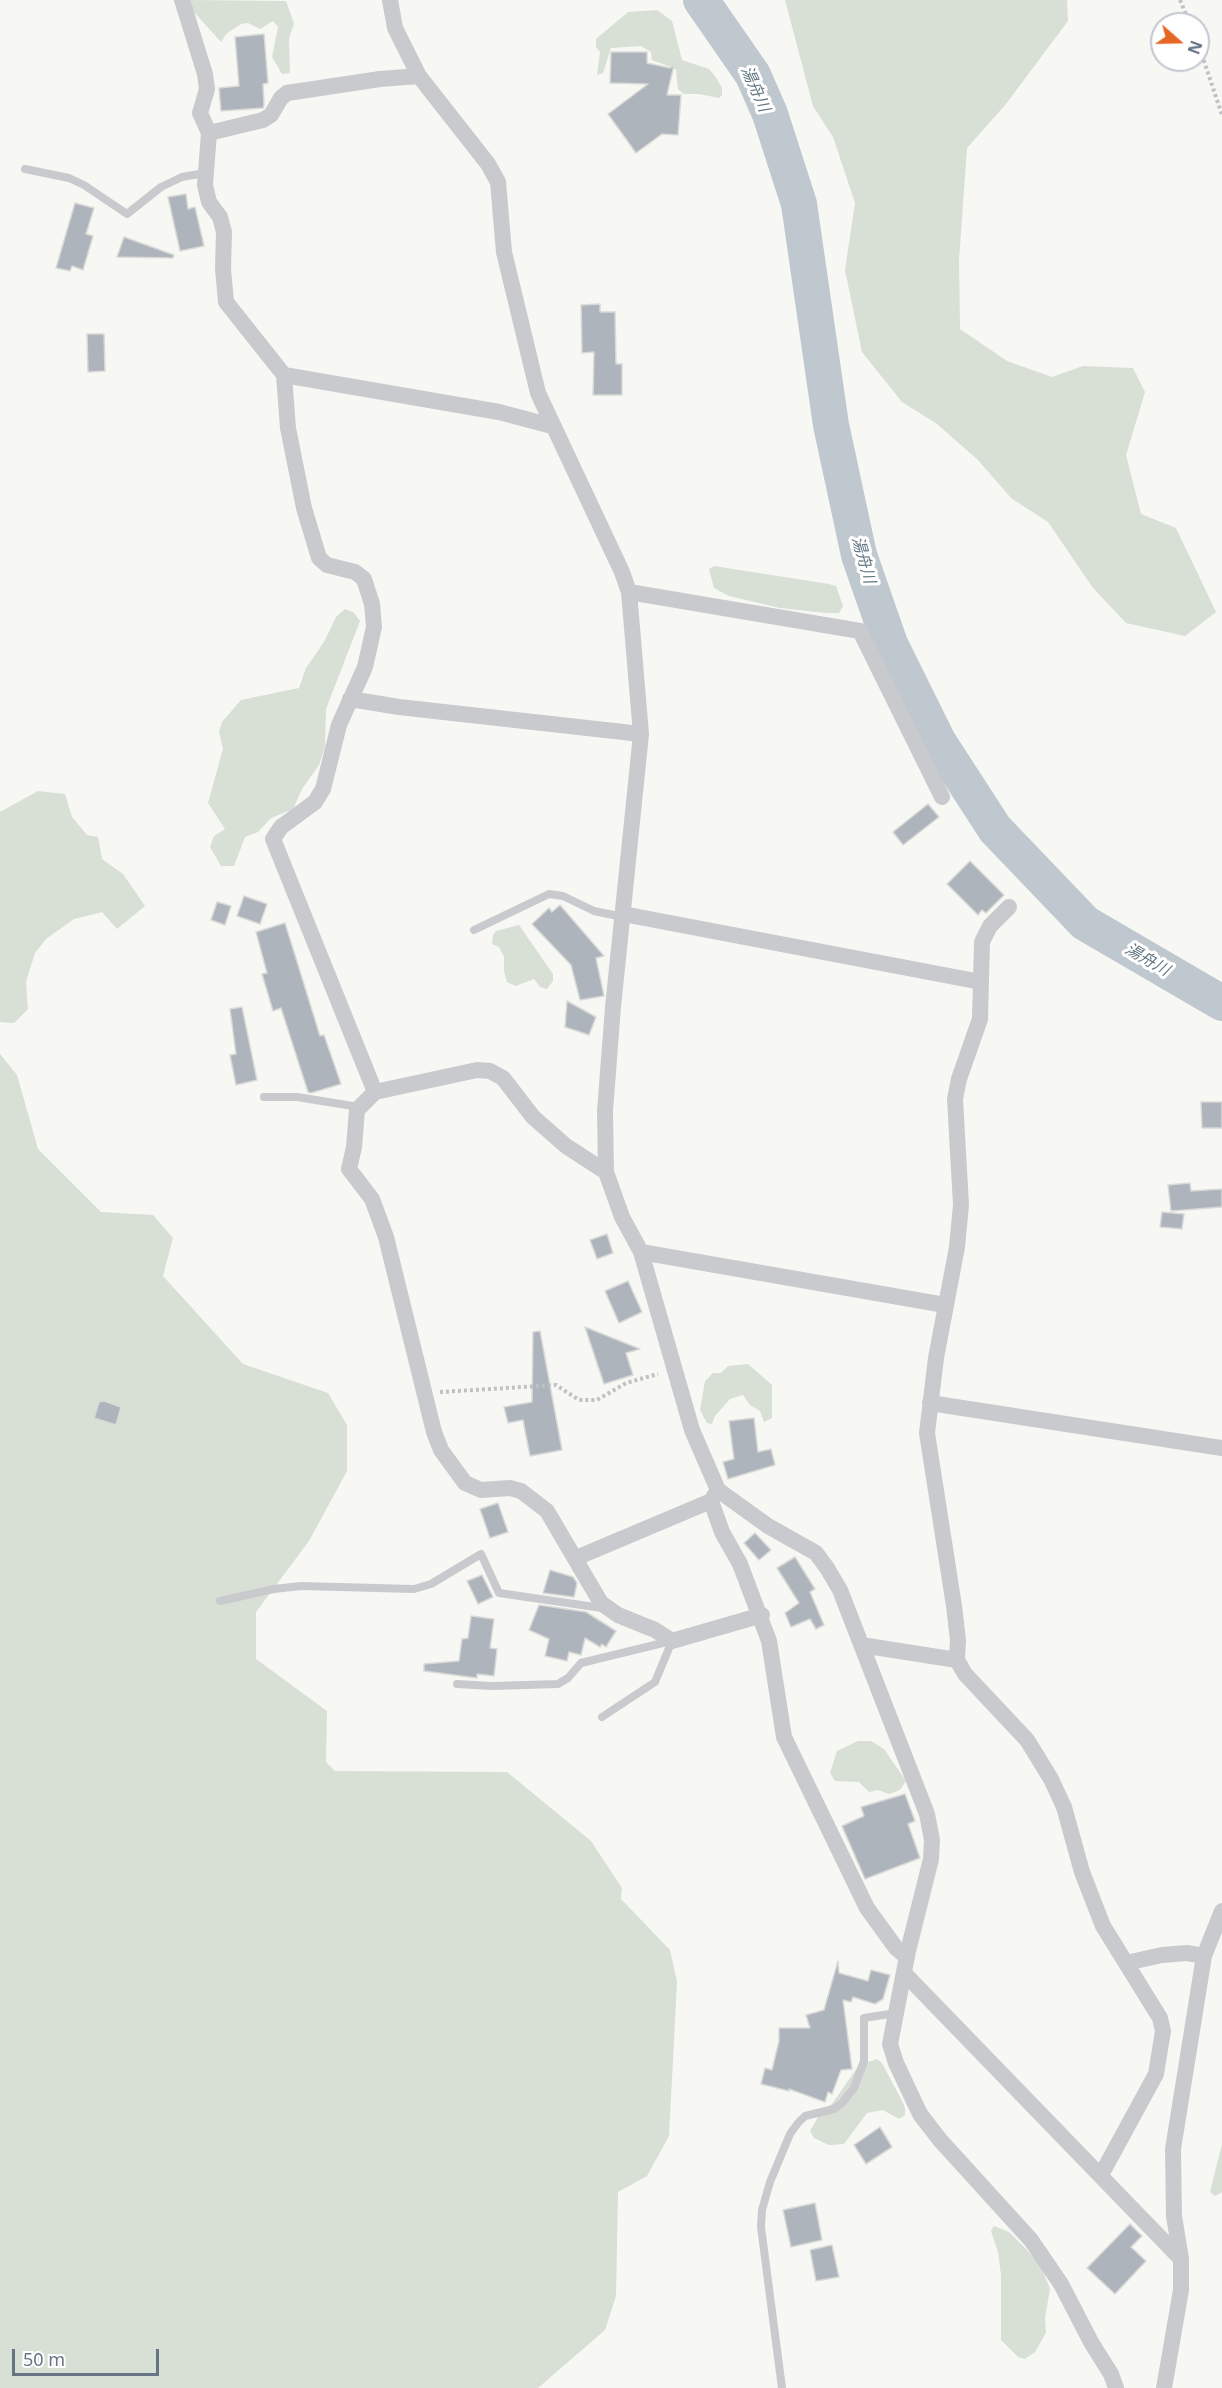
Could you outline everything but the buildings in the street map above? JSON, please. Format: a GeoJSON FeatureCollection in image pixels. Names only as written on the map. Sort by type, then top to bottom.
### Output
{"type":"FeatureCollection","features":[{"type":"Feature","properties":{"kind":"street"},"geometry":{"type":"LineString","coordinates":[[182,0],[203,62],[207,89],[200,113],[209,133],[205,173],[209,202],[220,217],[224,232],[223,269],[226,302],[284,375],[288,428],[304,508],[319,558],[327,565],[355,572],[364,579],[369,590],[374,627],[365,666],[339,725],[323,789],[315,802],[281,827],[273,839],[375,1092]]}},
{"type":"Feature","properties":{"kind":"street"},"geometry":{"type":"LineString","coordinates":[[390,0],[395,28],[419,76],[488,164],[498,182],[504,252],[538,393],[622,572],[629,592],[641,734],[605,1112],[606,1172],[622,1217],[640,1252],[692,1430],[715,1496],[722,1532],[740,1564],[762,1616],[769,1641],[784,1737],[867,1908],[896,1948],[905,1965],[1181,2259]]}},
{"type":"Feature","properties":{"kind":"street"},"geometry":{"type":"LineString","coordinates":[[209,133],[263,120],[271,115],[281,98],[287,93],[380,79],[419,76]]}},
{"type":"Feature","properties":{"kind":"street"},"geometry":{"type":"LineString","coordinates":[[284,375],[499,412],[552,426]]}},
{"type":"Feature","properties":{"kind":"street"},"geometry":{"type":"LineString","coordinates":[[629,592],[860,631],[942,797]]}},
{"type":"Feature","properties":{"kind":"street"},"geometry":{"type":"LineString","coordinates":[[350,699],[399,707],[641,734]]}},
{"type":"Feature","properties":{"kind":"street"},"geometry":{"type":"LineString","coordinates":[[957,1660],[958,1640],[954,1606],[927,1433],[945,1305],[957,1247],[961,1205],[956,1099],[959,1079],[980,1019],[982,942],[990,926],[1009,908]]}},
{"type":"Feature","properties":{"kind":"street"},"geometry":{"type":"LineString","coordinates":[[623,915],[981,982]]}},
{"type":"Feature","properties":{"kind":"street"},"geometry":{"type":"LineString","coordinates":[[606,1172],[566,1146],[533,1117],[503,1078],[490,1071],[477,1070],[375,1092],[353,1106],[349,1169],[372,1199],[386,1237],[441,1450],[465,1483],[482,1490],[510,1488],[521,1491],[547,1511],[601,1603],[608,1609],[672,1641],[762,1616]]}},
{"type":"Feature","properties":{"kind":"street"},"geometry":{"type":"LineString","coordinates":[[640,1252],[945,1305]]}},
{"type":"Feature","properties":{"kind":"street"},"geometry":{"type":"LineString","coordinates":[[930,1403],[1222,1448]]}},
{"type":"Feature","properties":{"kind":"street"},"geometry":{"type":"LineString","coordinates":[[576,1558],[715,1496]]}},
{"type":"Feature","properties":{"kind":"street"},"geometry":{"type":"LineString","coordinates":[[715,1496],[816,1553],[840,1590],[927,1814],[932,1840],[931,1859],[905,1965],[890,2044],[896,2063],[920,2114],[940,2140],[1031,2240],[1061,2283],[1091,2342],[1111,2374],[1116,2388]]}},
{"type":"Feature","properties":{"kind":"street"},"geometry":{"type":"LineString","coordinates":[[861,1645],[957,1660],[1027,1740],[1051,1779],[1064,1808],[1090,1896],[1103,1926],[1160,2018],[1161,2047],[1156,2074],[1101,2175]]}},
{"type":"Feature","properties":{"kind":"street"},"geometry":{"type":"LineString","coordinates":[[1164,2388],[1181,2290],[1181,2259],[1174,2216],[1173,2149],[1204,1956],[1222,1911]]}},
{"type":"Feature","properties":{"kind":"street"},"geometry":{"type":"LineString","coordinates":[[1126,1963],[1162,1955],[1187,1953],[1204,1956]]}},
{"type":"Feature","properties":{"kind":"lane"},"geometry":{"type":"LineString","coordinates":[[25,169],[69,178],[84,185],[127,214],[161,187],[182,177],[205,173]]}},
{"type":"Feature","properties":{"kind":"lane"},"geometry":{"type":"LineString","coordinates":[[474,930],[540,896],[549,894],[563,896],[594,911],[623,915]]}},
{"type":"Feature","properties":{"kind":"lane"},"geometry":{"type":"LineString","coordinates":[[264,1097],[297,1097],[353,1106]]}},
{"type":"Feature","properties":{"kind":"lane"},"geometry":{"type":"LineString","coordinates":[[220,1601],[274,1589],[301,1586],[414,1589],[431,1584],[481,1554],[499,1593],[608,1609]]}},
{"type":"Feature","properties":{"kind":"lane"},"geometry":{"type":"LineString","coordinates":[[457,1684],[491,1686],[558,1684],[568,1678],[581,1663],[672,1641]]}},
{"type":"Feature","properties":{"kind":"lane"},"geometry":{"type":"LineString","coordinates":[[602,1717],[655,1682],[672,1641]]}},
{"type":"Feature","properties":{"kind":"lane"},"geometry":{"type":"LineString","coordinates":[[782,2388],[761,2227],[762,2210],[770,2182],[790,2134],[798,2123],[805,2116],[834,2109],[854,2088],[864,2061],[864,2018],[896,2013]]}},
{"type":"Feature","properties":{"kind":"path"},"geometry":{"type":"LineString","coordinates":[[1208,72],[1222,115]]}},
{"type":"Feature","properties":{"kind":"path"},"geometry":{"type":"LineString","coordinates":[[425,1393],[556,1385],[579,1400],[597,1400],[626,1383],[676,1369]]}},
{"type":"Feature","properties":{"kind":"shaded area"},"geometry":{"type":"Polygon","coordinates":[[[189,0],[286,1],[294,24],[289,38],[290,73],[282,74],[272,57],[278,27],[273,21],[260,29],[248,23],[241,24],[226,34],[221,42],[192,10],[189,0]]]}},
{"type":"Feature","properties":{"kind":"shaded area"},"geometry":{"type":"Polygon","coordinates":[[[785,0],[1067,0],[1068,21],[1006,104],[967,148],[959,260],[960,329],[1007,361],[1052,377],[1083,366],[1133,368],[1145,392],[1126,455],[1141,514],[1176,528],[1216,612],[1185,636],[1126,623],[1093,588],[1048,522],[1011,498],[978,460],[937,424],[902,402],[862,352],[845,270],[855,203],[833,137],[813,106],[785,0]]]}},
{"type":"Feature","properties":{"kind":"shaded area"},"geometry":{"type":"Polygon","coordinates":[[[657,10],[672,21],[682,60],[709,69],[715,76],[722,88],[722,95],[719,98],[684,94],[678,89],[676,69],[652,60],[651,52],[641,46],[611,48],[603,73],[597,75],[600,52],[596,47],[596,39],[628,12],[657,10]]]}},
{"type":"Feature","properties":{"kind":"shaded area"},"geometry":{"type":"Polygon","coordinates":[[[714,566],[836,586],[843,606],[839,613],[826,613],[780,608],[729,596],[714,588],[709,569],[714,566]]]}},
{"type":"Feature","properties":{"kind":"shaded area"},"geometry":{"type":"Polygon","coordinates":[[[345,609],[353,612],[360,621],[326,709],[325,747],[319,765],[302,789],[293,809],[271,818],[258,832],[245,837],[234,866],[221,866],[210,847],[214,836],[225,829],[208,803],[223,749],[219,732],[222,722],[241,700],[299,688],[306,668],[324,642],[336,617],[345,609]]]}},
{"type":"Feature","properties":{"kind":"shaded area"},"geometry":{"type":"Polygon","coordinates":[[[38,791],[65,794],[72,817],[87,835],[98,837],[102,859],[123,874],[145,906],[117,929],[102,912],[74,919],[46,939],[35,953],[26,982],[28,1009],[14,1023],[0,1022],[0,812],[38,791]]]}},
{"type":"Feature","properties":{"kind":"shaded area"},"geometry":{"type":"Polygon","coordinates":[[[519,925],[553,974],[553,981],[547,989],[540,987],[534,979],[516,986],[507,982],[504,957],[499,947],[492,944],[493,935],[496,931],[519,925]]]}},
{"type":"Feature","properties":{"kind":"shaded area"},"geometry":{"type":"Polygon","coordinates":[[[0,1054],[17,1075],[38,1149],[101,1212],[153,1215],[173,1238],[163,1276],[243,1364],[328,1393],[347,1425],[347,1471],[309,1541],[256,1612],[256,1659],[327,1711],[326,1762],[335,1771],[507,1772],[591,1841],[622,1888],[621,1899],[670,1950],[677,1982],[669,2136],[647,2176],[618,2192],[616,2296],[605,2330],[538,2388],[0,2388],[0,1054]]]}},
{"type":"Feature","properties":{"kind":"shaded area"},"geometry":{"type":"Polygon","coordinates":[[[748,1364],[772,1385],[772,1418],[764,1422],[760,1411],[750,1405],[743,1395],[730,1399],[715,1416],[712,1424],[707,1423],[700,1410],[705,1381],[713,1373],[721,1373],[728,1366],[748,1364]]]}},
{"type":"Feature","properties":{"kind":"shaded area"},"geometry":{"type":"Polygon","coordinates":[[[858,1741],[871,1741],[884,1749],[906,1781],[900,1790],[889,1794],[878,1790],[869,1792],[859,1782],[835,1781],[830,1773],[837,1751],[858,1741]]]}},
{"type":"Feature","properties":{"kind":"shaded area"},"geometry":{"type":"Polygon","coordinates":[[[877,2059],[882,2063],[901,2099],[905,2115],[899,2119],[883,2110],[867,2113],[844,2144],[829,2145],[814,2138],[810,2131],[822,2110],[832,2104],[859,2065],[877,2059]]]}},
{"type":"Feature","properties":{"kind":"shaded area"},"geometry":{"type":"Polygon","coordinates":[[[1222,2144],[1222,2192],[1215,2196],[1210,2192],[1222,2144]]]}},
{"type":"Feature","properties":{"kind":"shaded area"},"geometry":{"type":"Polygon","coordinates":[[[994,2226],[1009,2232],[1041,2266],[1050,2289],[1045,2318],[1046,2333],[1035,2352],[1025,2359],[1018,2357],[1001,2340],[1001,2275],[998,2252],[991,2231],[994,2226]]]}},
{"type":"Feature","properties":{"kind":"waterway","name":"湯舟川"},"geometry":{"type":"LineString","coordinates":[[701,0],[753,75],[770,114],[799,204],[831,425],[859,555],[890,644],[938,741],[995,829],[1085,923],[1222,1003]]}}]}
